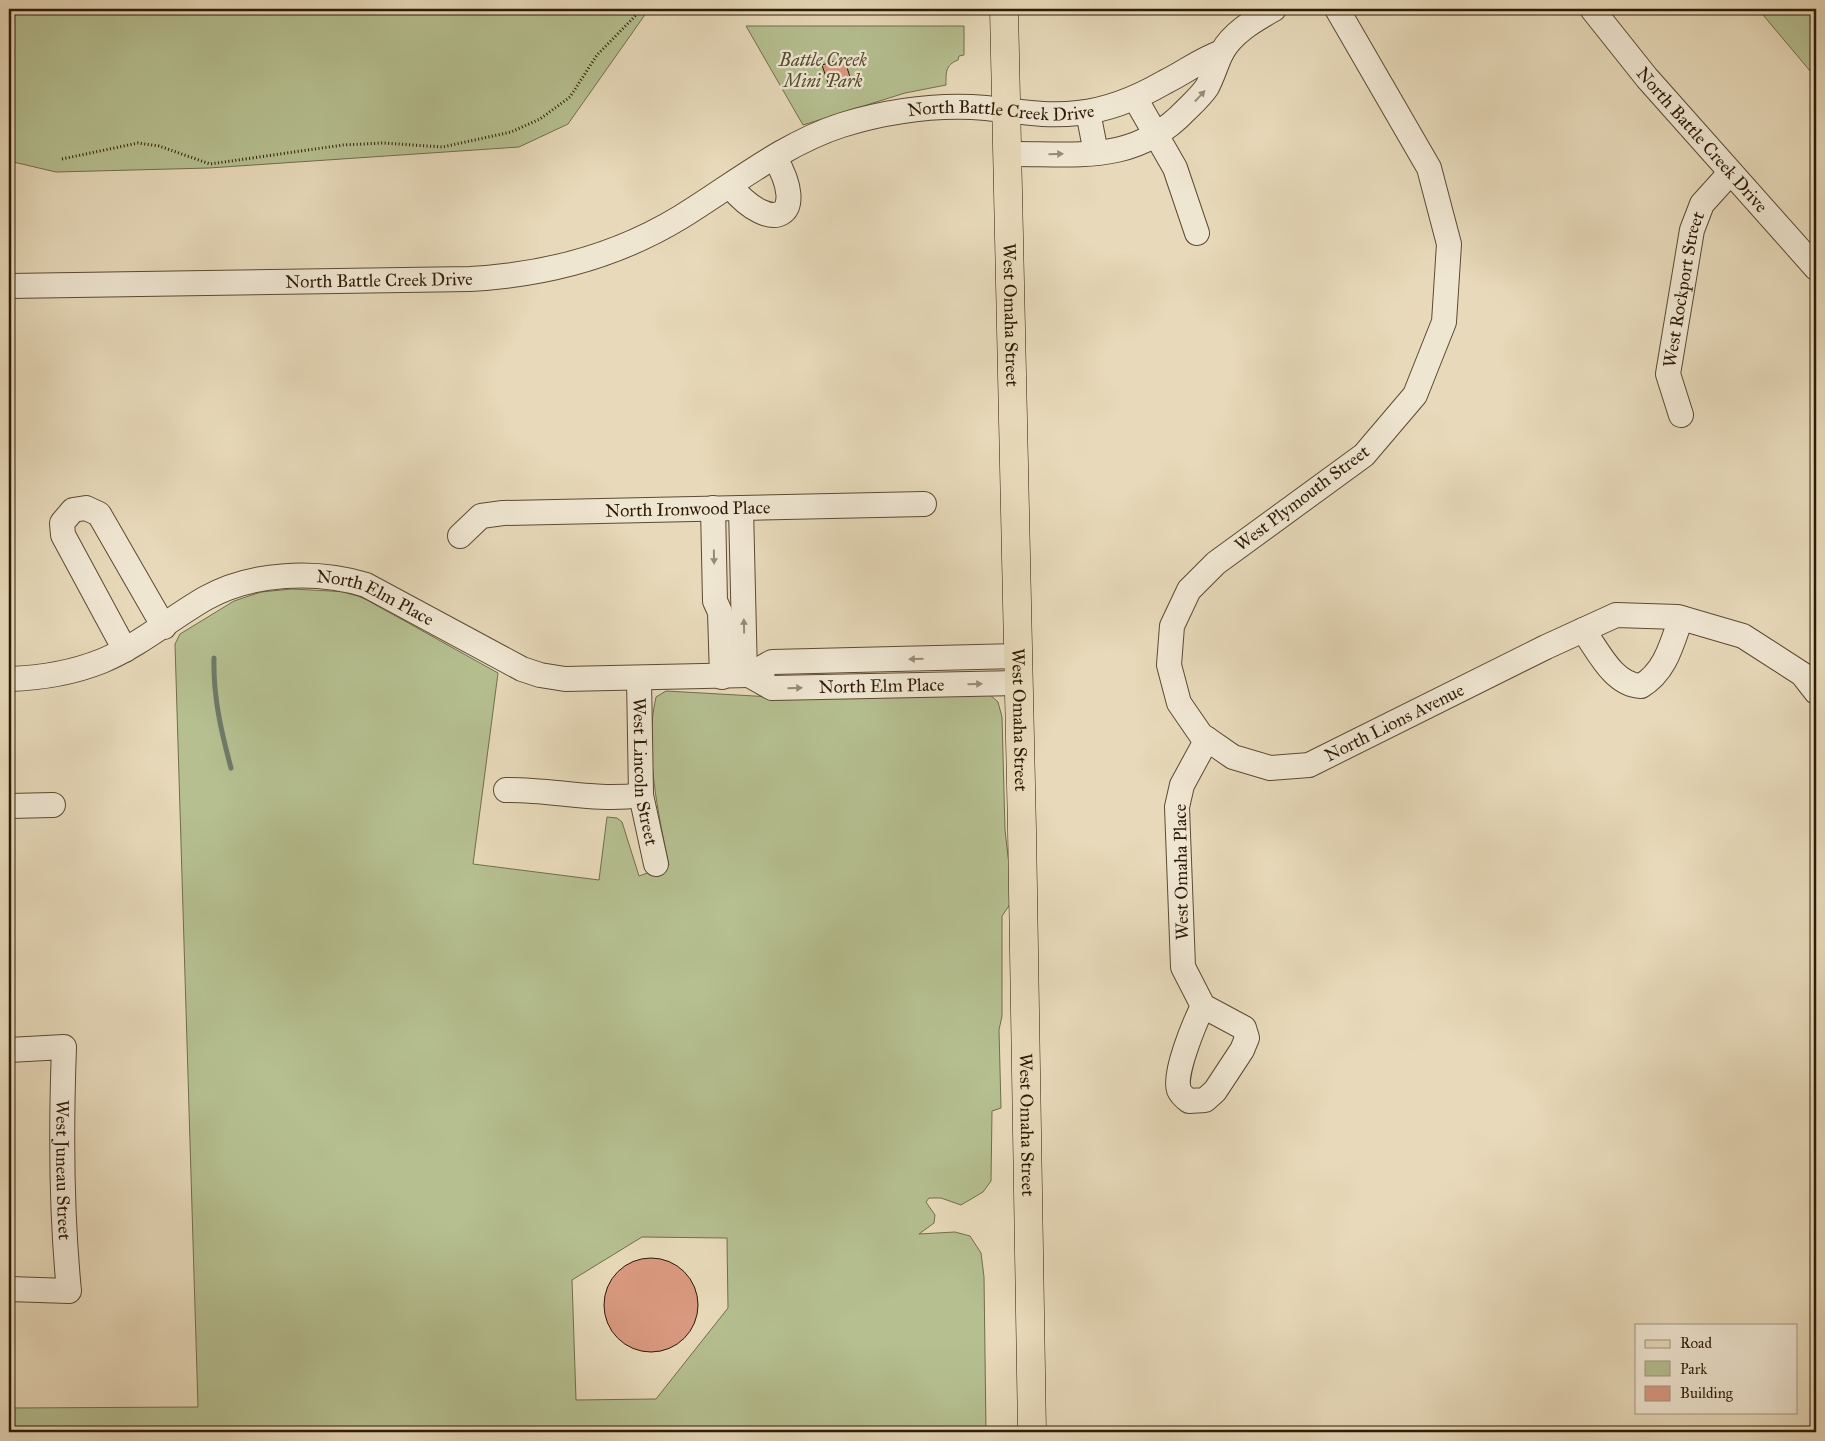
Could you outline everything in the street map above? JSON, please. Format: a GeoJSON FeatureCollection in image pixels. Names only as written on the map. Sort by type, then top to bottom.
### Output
{"type":"FeatureCollection","features":[{"type":"Feature","properties":{"kind":"main road","name":"West Omaha Street"},"geometry":{"type":"LineString","coordinates":[[1004,9],[1032,1432]]}},
{"type":"Feature","properties":{"kind":"street","name":"North Battle Creek Drive"},"geometry":{"type":"LineString","coordinates":[[1008,154],[1096,153],[1126,148],[1156,136],[1172,125],[1205,90],[1222,52],[1246,16],[1274,9]]}},
{"type":"Feature","properties":{"kind":"street","name":"West Plymouth Street"},"geometry":{"type":"LineString","coordinates":[[1204,737],[1179,703],[1169,665],[1172,626],[1189,590],[1216,563],[1364,455],[1415,395],[1444,322],[1449,244],[1429,168],[1336,9]]}},
{"type":"Feature","properties":{"kind":"street","name":"North Battle Creek Drive"},"geometry":{"type":"LineString","coordinates":[[1592,9],[1647,78],[1816,268]]}},
{"type":"Feature","properties":{"kind":"street","name":"North Battle Creek Drive"},"geometry":{"type":"LineString","coordinates":[[9,286],[351,281],[507,276],[571,264],[620,247],[679,218],[775,158],[822,132],[872,117],[925,108],[986,108],[1027,115],[1088,112],[1135,98],[1167,82],[1199,61],[1222,52]]}},
{"type":"Feature","properties":{"kind":"street"},"geometry":{"type":"LineString","coordinates":[[1135,98],[1175,168],[1197,233]]}},
{"type":"Feature","properties":{"kind":"street"},"geometry":{"type":"LineString","coordinates":[[1088,112],[1096,153]]}},
{"type":"Feature","properties":{"kind":"street"},"geometry":{"type":"LineString","coordinates":[[730,186],[753,209],[771,216],[781,213],[787,204],[789,194],[784,174],[775,158]]}},
{"type":"Feature","properties":{"kind":"street","name":"West Rockport Street"},"geometry":{"type":"LineString","coordinates":[[1681,415],[1668,374],[1692,230],[1702,204],[1730,173]]}},
{"type":"Feature","properties":{"kind":"street","name":"North Ironwood Place"},"geometry":{"type":"LineString","coordinates":[[460,536],[481,516],[503,513],[924,504]]}},
{"type":"Feature","properties":{"kind":"street"},"geometry":{"type":"LineString","coordinates":[[125,650],[63,535],[62,523],[72,510],[86,508],[99,514],[164,627]]}},
{"type":"Feature","properties":{"kind":"street"},"geometry":{"type":"LineString","coordinates":[[713,508],[714,601],[720,612],[739,676]]}},
{"type":"Feature","properties":{"kind":"street"},"geometry":{"type":"LineString","coordinates":[[739,676],[741,508]]}},
{"type":"Feature","properties":{"kind":"street","name":"North Elm Place"},"geometry":{"type":"LineString","coordinates":[[9,679],[36,678],[80,669],[125,650],[164,627],[208,597],[246,583],[284,577],[334,578],[366,585],[502,658],[540,675],[565,679],[739,676],[772,688],[1018,683]]}},
{"type":"Feature","properties":{"kind":"street","name":"North Lions Avenue"},"geometry":{"type":"LineString","coordinates":[[1204,737],[1233,757],[1270,768],[1309,765],[1616,615],[1681,618],[1743,636],[1802,674],[1816,692]]}},
{"type":"Feature","properties":{"kind":"street"},"geometry":{"type":"LineString","coordinates":[[1583,630],[1614,674],[1624,682],[1641,686],[1649,681],[1668,656],[1681,618]]}},
{"type":"Feature","properties":{"kind":"street","name":"North Elm Place"},"geometry":{"type":"LineString","coordinates":[[739,676],[772,662],[1018,656]]}},
{"type":"Feature","properties":{"kind":"street","name":"West Lincoln Street"},"geometry":{"type":"LineString","coordinates":[[639,678],[641,795],[656,864]]}},
{"type":"Feature","properties":{"kind":"street","name":"West Omaha Place"},"geometry":{"type":"LineString","coordinates":[[1203,1006],[1183,967],[1177,807],[1182,785],[1204,737]]}},
{"type":"Feature","properties":{"kind":"street"},"geometry":{"type":"LineString","coordinates":[[506,790],[535,790],[595,798],[641,795]]}},
{"type":"Feature","properties":{"kind":"street"},"geometry":{"type":"LineString","coordinates":[[9,806],[53,805]]}},
{"type":"Feature","properties":{"kind":"street","name":"West Juneau Street"},"geometry":{"type":"LineString","coordinates":[[9,1050],[64,1047],[62,1091],[65,1255],[69,1291],[9,1289]]}},
{"type":"Feature","properties":{"kind":"path"},"geometry":{"type":"LineString","coordinates":[[62,159],[138,143],[159,146],[210,164],[343,145],[383,143],[443,147],[511,132],[540,119],[570,97],[597,55],[642,9]]}},
{"type":"Feature","properties":{"kind":"green space"},"geometry":{"type":"Polygon","coordinates":[[[9,9],[649,9],[568,124],[519,147],[209,168],[56,172],[9,161],[9,9]]]}},
{"type":"Feature","properties":{"kind":"green space"},"geometry":{"type":"Polygon","coordinates":[[[1758,9],[1816,9],[1816,78],[1758,9]]]}},
{"type":"Feature","properties":{"kind":"green space","name":"Battle Creek Mini Park"},"geometry":{"type":"Polygon","coordinates":[[[746,26],[964,26],[964,55],[959,56],[958,60],[948,67],[946,85],[905,93],[803,125],[746,26]]]}},
{"type":"Feature","properties":{"kind":"green space"},"geometry":{"type":"Polygon","coordinates":[[[292,589],[349,592],[367,600],[498,673],[473,864],[599,880],[607,817],[617,818],[622,822],[639,876],[669,865],[657,803],[651,738],[656,697],[666,691],[772,697],[989,694],[998,702],[1002,717],[1005,830],[1013,900],[1002,916],[1002,1016],[999,1030],[1001,1108],[992,1111],[991,1181],[983,1192],[961,1205],[941,1198],[929,1198],[926,1202],[935,1215],[934,1223],[919,1234],[955,1232],[970,1236],[981,1253],[984,1277],[986,1432],[9,1432],[9,1408],[198,1407],[175,644],[180,634],[234,601],[261,592],[292,589]],[[642,1237],[572,1280],[576,1400],[656,1399],[728,1308],[727,1238],[642,1237]]]}},
{"type":"Feature","properties":{"kind":"building"},"geometry":{"type":"Polygon","coordinates":[[[844,58],[851,80],[829,86],[822,65],[844,58]]]}},
{"type":"Feature","properties":{"kind":"building"},"geometry":{"type":"Polygon","coordinates":[[[651,1258],[669,1262],[684,1272],[694,1287],[698,1305],[694,1323],[684,1338],[669,1348],[651,1352],[633,1348],[618,1338],[608,1323],[604,1305],[608,1287],[618,1272],[633,1262],[651,1258]]]}},
{"type":"Feature","properties":{"kind":"waterway"},"geometry":{"type":"LineString","coordinates":[[214,658],[218,713],[231,768]]}}]}
